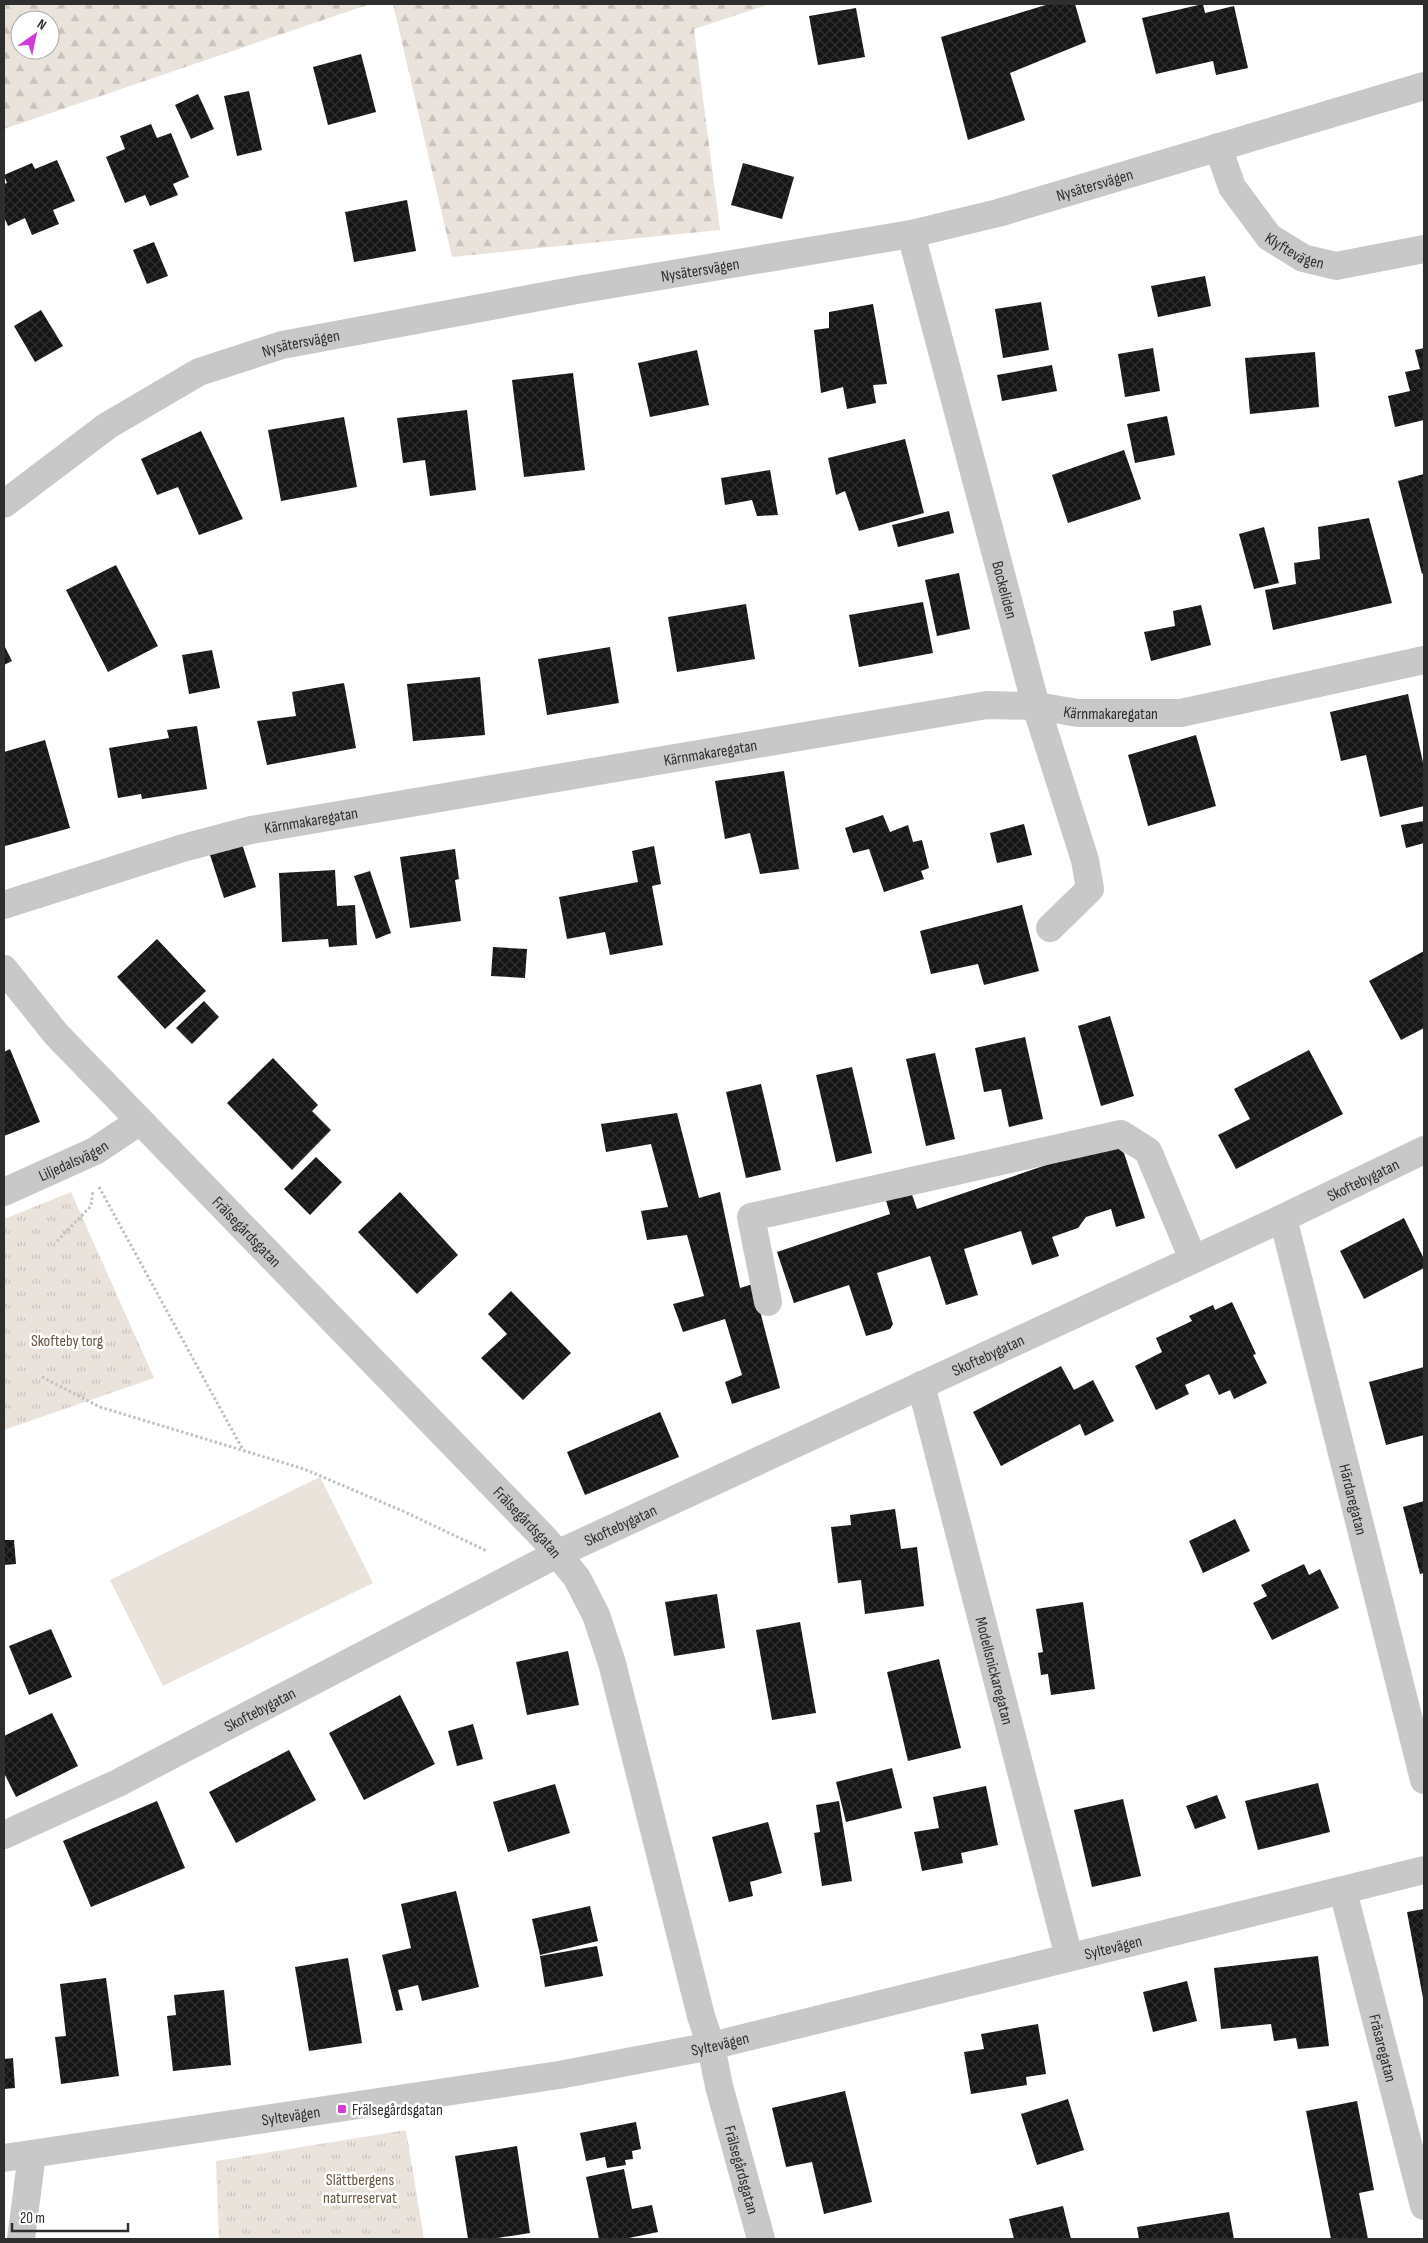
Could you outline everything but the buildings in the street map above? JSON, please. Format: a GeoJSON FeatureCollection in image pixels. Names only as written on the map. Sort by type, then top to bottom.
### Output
{"type":"FeatureCollection","features":[{"type":"Feature","properties":{"kind":"street","name":"Nysätersvägen"},"geometry":{"type":"LineString","coordinates":[[4,504],[107,426],[200,372],[282,345],[576,290],[911,234],[998,213],[1424,86]]}},
{"type":"Feature","properties":{"kind":"street","name":"Klyftevägen"},"geometry":{"type":"LineString","coordinates":[[1218,147],[1232,187],[1269,238],[1303,258],[1336,266],[1424,249]]}},
{"type":"Feature","properties":{"kind":"street","name":"Bockeliden"},"geometry":{"type":"LineString","coordinates":[[911,234],[1036,706],[1085,860],[1090,889],[1050,928]]}},
{"type":"Feature","properties":{"kind":"street","name":"Kärnmakaregatan"},"geometry":{"type":"LineString","coordinates":[[4,905],[183,848],[251,830],[987,705],[1036,706],[1078,713],[1181,713],[1424,660]]}},
{"type":"Feature","properties":{"kind":"street","name":"Frälsegårdsgatan"},"geometry":{"type":"LineString","coordinates":[[4,969],[56,1034],[557,1554],[577,1578],[596,1615],[612,1662],[701,2016],[711,2046],[761,2239]]}},
{"type":"Feature","properties":{"kind":"street","name":"Liljedalsvägen"},"geometry":{"type":"LineString","coordinates":[[4,1192],[95,1151],[140,1121]]}},
{"type":"Feature","properties":{"kind":"street"},"geometry":{"type":"LineString","coordinates":[[768,1302],[750,1217],[1121,1134],[1148,1151],[1193,1260]]}},
{"type":"Feature","properties":{"kind":"street","name":"Skoftebygatan"},"geometry":{"type":"LineString","coordinates":[[4,1835],[118,1783],[557,1554],[1193,1260],[1424,1150]]}},
{"type":"Feature","properties":{"kind":"street","name":"Härdaregatan"},"geometry":{"type":"LineString","coordinates":[[1283,1218],[1424,1780]]}},
{"type":"Feature","properties":{"kind":"street","name":"Modellsnickaregatan"},"geometry":{"type":"LineString","coordinates":[[921,1385],[1069,1957]]}},
{"type":"Feature","properties":{"kind":"street","name":"Syltevägen"},"geometry":{"type":"LineString","coordinates":[[4,2158],[549,2076],[711,2046],[1424,1870]]}},
{"type":"Feature","properties":{"kind":"street","name":"Fräsaregatan"},"geometry":{"type":"LineString","coordinates":[[1343,1891],[1424,2206]]}},
{"type":"Feature","properties":{"kind":"street"},"geometry":{"type":"LineString","coordinates":[[21,2239],[32,2154]]}},
{"type":"Feature","properties":{"kind":"path"},"geometry":{"type":"LineString","coordinates":[[95,1180],[243,1450]]}},
{"type":"Feature","properties":{"kind":"path"},"geometry":{"type":"LineString","coordinates":[[57,1241],[91,1206],[94,1188]]}},
{"type":"Feature","properties":{"kind":"path"},"geometry":{"type":"LineString","coordinates":[[42,1377],[100,1407],[304,1469],[405,1512],[488,1552]]}},
{"type":"Feature","properties":{"kind":"green space"},"geometry":{"type":"Polygon","coordinates":[[[4,4],[370,4],[4,129],[4,4]]]}},
{"type":"Feature","properties":{"kind":"green space"},"geometry":{"type":"Polygon","coordinates":[[[393,4],[770,4],[694,29],[720,230],[452,257],[393,4]]]}},
{"type":"Feature","properties":{"kind":"green space","name":"Skofteby torg"},"geometry":{"type":"Polygon","coordinates":[[[71,1192],[154,1378],[4,1430],[4,1219],[71,1192]]]}},
{"type":"Feature","properties":{"kind":"green space"},"geometry":{"type":"Polygon","coordinates":[[[320,1477],[373,1583],[163,1686],[110,1580],[320,1477]]]}},
{"type":"Feature","properties":{"kind":"green space","name":"Slättbergens naturreservat"},"geometry":{"type":"Polygon","coordinates":[[[406,2130],[424,2239],[219,2239],[216,2161],[406,2130]]]}},
{"type":"Feature","properties":{"kind":"place","name":"Frälsegårdsgatan"},"geometry":{"type":"Point","coordinates":[342,2109]}}]}
